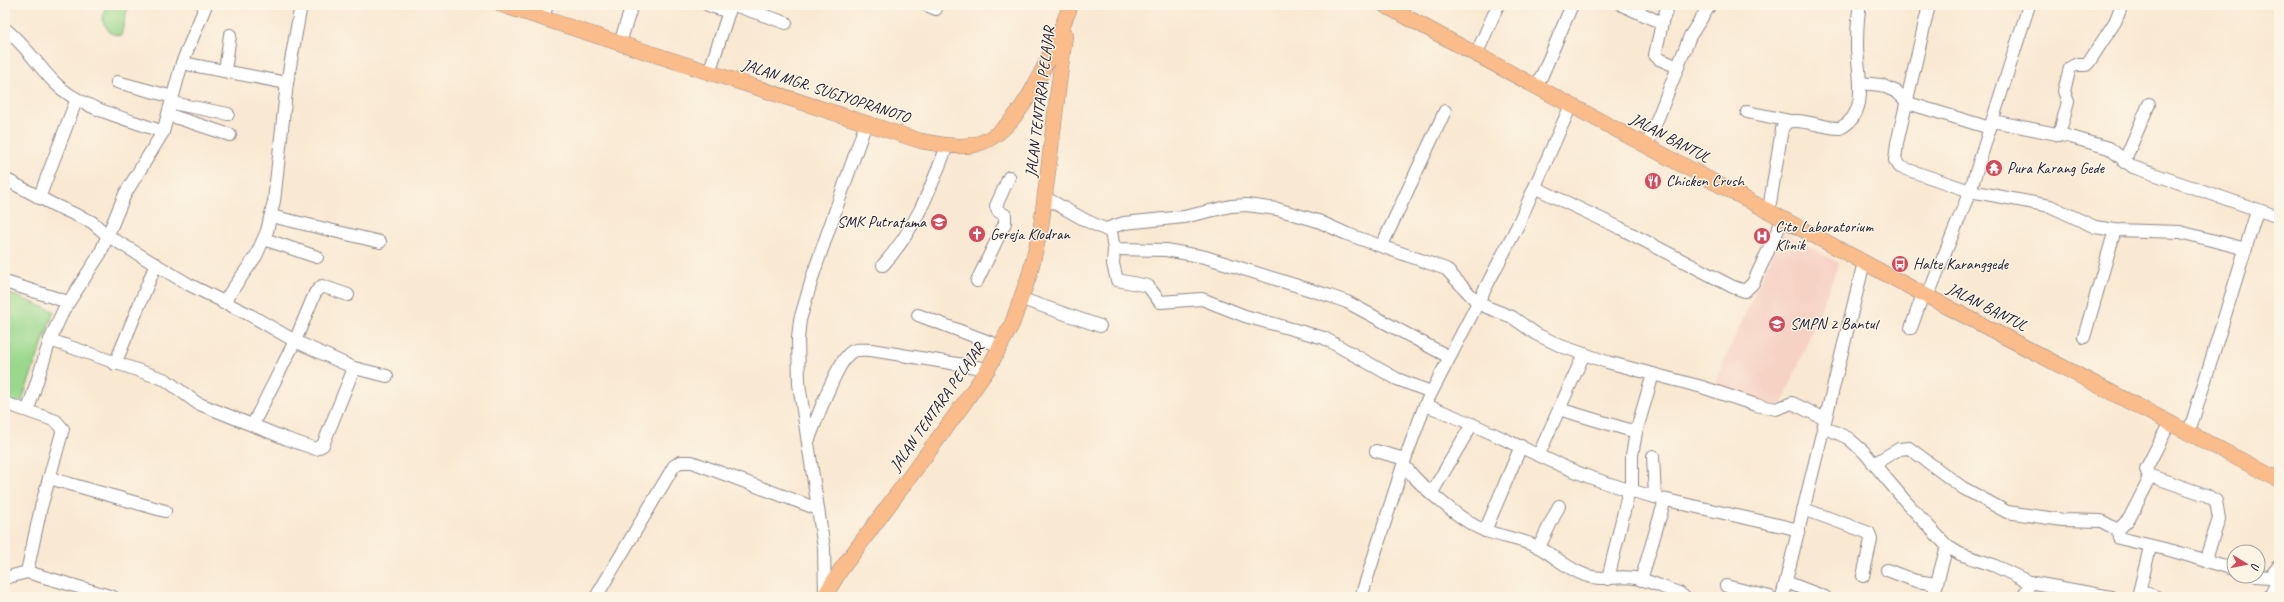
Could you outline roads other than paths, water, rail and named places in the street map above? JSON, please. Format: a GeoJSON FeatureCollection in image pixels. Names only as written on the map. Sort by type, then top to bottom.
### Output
{"type":"FeatureCollection","features":[{"type":"Feature","properties":{"kind":"main road","name":"JALAN MGR. SUGIYOPRANOTO"},"geometry":{"type":"LineString","coordinates":[[502,5],[545,12],[620,43],[709,73],[921,141],[947,146],[973,145],[987,139],[1008,124],[1023,107],[1051,53],[1072,5]]}},
{"type":"Feature","properties":{"kind":"main road","name":"JALAN TENTARA PELAJAR"},"geometry":{"type":"LineString","coordinates":[[825,596],[840,571],[988,369],[1022,299],[1036,251],[1046,198],[1060,69],[1066,30],[1072,5]]}},
{"type":"Feature","properties":{"kind":"main road","name":"JALAN BANTUL"},"geometry":{"type":"LineString","coordinates":[[1384,5],[1538,84],[1650,138],[1927,291],[2279,480]]}},
{"type":"Feature","properties":{"kind":"main road","name":"JALAN BANTUL"},"geometry":{"type":"LineString","coordinates":[[1399,5],[1479,48],[1571,105],[1864,262],[1927,291],[2279,471]]}},
{"type":"Feature","properties":{"kind":"street"},"geometry":{"type":"LineString","coordinates":[[28,410],[50,340],[68,302],[100,254],[125,194],[163,132],[170,115],[172,100],[182,63],[206,5]]}},
{"type":"Feature","properties":{"kind":"street"},"geometry":{"type":"LineString","coordinates":[[222,303],[241,280],[264,239],[271,216],[287,83],[301,5]]}},
{"type":"Feature","properties":{"kind":"street"},"geometry":{"type":"LineString","coordinates":[[620,43],[632,5]]}},
{"type":"Feature","properties":{"kind":"street"},"geometry":{"type":"LineString","coordinates":[[708,5],[731,7],[786,23]]}},
{"type":"Feature","properties":{"kind":"street"},"geometry":{"type":"LineString","coordinates":[[1479,48],[1498,5]]}},
{"type":"Feature","properties":{"kind":"street"},"geometry":{"type":"LineString","coordinates":[[1538,84],[1572,5]]}},
{"type":"Feature","properties":{"kind":"street"},"geometry":{"type":"LineString","coordinates":[[1622,5],[1662,23],[1656,55],[1659,59],[1678,67]]}},
{"type":"Feature","properties":{"kind":"street"},"geometry":{"type":"LineString","coordinates":[[1664,17],[1668,5]]}},
{"type":"Feature","properties":{"kind":"street"},"geometry":{"type":"LineString","coordinates":[[1650,138],[1695,27],[1710,5]]}},
{"type":"Feature","properties":{"kind":"street"},"geometry":{"type":"LineString","coordinates":[[1747,112],[1834,128],[1845,126],[1855,116],[1858,109],[1860,83],[1857,32],[1860,5]]}},
{"type":"Feature","properties":{"kind":"street"},"geometry":{"type":"LineString","coordinates":[[1929,5],[1896,149],[1896,160],[1898,166],[1970,191],[2050,206],[2088,224],[2115,230],[2180,232],[2246,249]]}},
{"type":"Feature","properties":{"kind":"street"},"geometry":{"type":"LineString","coordinates":[[1911,328],[1970,191],[2029,5]]}},
{"type":"Feature","properties":{"kind":"street"},"geometry":{"type":"LineString","coordinates":[[2059,135],[2068,102],[2064,91],[2070,68],[2075,65],[2086,65],[2089,62],[2115,22],[2122,5]]}},
{"type":"Feature","properties":{"kind":"street"},"geometry":{"type":"LineString","coordinates":[[709,73],[731,7]]}},
{"type":"Feature","properties":{"kind":"street"},"geometry":{"type":"LineString","coordinates":[[5,29],[16,37],[55,84],[76,101],[163,132]]}},
{"type":"Feature","properties":{"kind":"street"},"geometry":{"type":"LineString","coordinates":[[225,71],[230,34]]}},
{"type":"Feature","properties":{"kind":"street"},"geometry":{"type":"LineString","coordinates":[[182,63],[287,83]]}},
{"type":"Feature","properties":{"kind":"street"},"geometry":{"type":"LineString","coordinates":[[117,82],[172,100],[228,114]]}},
{"type":"Feature","properties":{"kind":"street"},"geometry":{"type":"LineString","coordinates":[[1860,83],[1881,85],[1897,92],[1908,102],[1992,124],[2059,135],[2109,148],[2124,162],[2133,167],[2279,218]]}},
{"type":"Feature","properties":{"kind":"street"},"geometry":{"type":"LineString","coordinates":[[39,198],[76,101]]}},
{"type":"Feature","properties":{"kind":"street"},"geometry":{"type":"LineString","coordinates":[[2124,162],[2149,104]]}},
{"type":"Feature","properties":{"kind":"street"},"geometry":{"type":"LineString","coordinates":[[1361,597],[1404,462],[1425,405],[1449,357],[1479,304],[1536,188],[1571,105]]}},
{"type":"Feature","properties":{"kind":"street"},"geometry":{"type":"LineString","coordinates":[[1382,245],[1446,111]]}},
{"type":"Feature","properties":{"kind":"street"},"geometry":{"type":"LineString","coordinates":[[170,115],[230,135]]}},
{"type":"Feature","properties":{"kind":"street"},"geometry":{"type":"LineString","coordinates":[[1770,203],[1782,129],[1784,125],[1790,121]]}},
{"type":"Feature","properties":{"kind":"street"},"geometry":{"type":"LineString","coordinates":[[825,596],[824,548],[799,384],[798,345],[800,320],[814,272],[866,123]]}},
{"type":"Feature","properties":{"kind":"street"},"geometry":{"type":"LineString","coordinates":[[883,265],[904,242],[914,224],[947,146]]}},
{"type":"Feature","properties":{"kind":"street"},"geometry":{"type":"LineString","coordinates":[[977,281],[1005,223],[1005,215],[998,211],[996,206],[1009,177]]}},
{"type":"Feature","properties":{"kind":"street"},"geometry":{"type":"LineString","coordinates":[[5,179],[39,198],[92,222],[108,236],[222,303],[250,315],[295,342],[354,368],[387,376]]}},
{"type":"Feature","properties":{"kind":"street"},"geometry":{"type":"LineString","coordinates":[[1536,188],[1620,228],[1733,287],[1744,291],[1753,283],[1783,219]]}},
{"type":"Feature","properties":{"kind":"street"},"geometry":{"type":"LineString","coordinates":[[1046,198],[1085,220],[1106,229],[1113,235],[1113,264],[1117,280],[1148,286],[1160,302],[1202,299],[1245,316],[1324,338],[1397,379],[1431,392]]}},
{"type":"Feature","properties":{"kind":"street"},"geometry":{"type":"LineString","coordinates":[[1106,229],[1124,223],[1184,217],[1219,207],[1246,205],[1297,214],[1347,234],[1446,268],[1479,304],[1512,317],[1548,341],[1584,354],[1702,387],[1756,405],[1776,409],[1792,402],[1848,438],[1875,463],[1906,502],[1947,546],[1960,554],[1993,565],[2027,581],[2111,597]]}},
{"type":"Feature","properties":{"kind":"street"},"geometry":{"type":"LineString","coordinates":[[2190,426],[2257,211]]}},
{"type":"Feature","properties":{"kind":"street"},"geometry":{"type":"LineString","coordinates":[[271,216],[380,242]]}},
{"type":"Feature","properties":{"kind":"street"},"geometry":{"type":"LineString","coordinates":[[2084,337],[2115,230]]}},
{"type":"Feature","properties":{"kind":"street"},"geometry":{"type":"LineString","coordinates":[[264,239],[317,257]]}},
{"type":"Feature","properties":{"kind":"street"},"geometry":{"type":"LineString","coordinates":[[1114,249],[1166,250],[1205,257],[1341,300],[1449,357]]}},
{"type":"Feature","properties":{"kind":"street"},"geometry":{"type":"LineString","coordinates":[[1782,597],[1864,262]]}},
{"type":"Feature","properties":{"kind":"street"},"geometry":{"type":"LineString","coordinates":[[115,364],[156,264]]}},
{"type":"Feature","properties":{"kind":"street"},"geometry":{"type":"LineString","coordinates":[[5,282],[68,302]]}},
{"type":"Feature","properties":{"kind":"street"},"geometry":{"type":"LineString","coordinates":[[253,424],[295,342],[318,289],[326,287],[348,295]]}},
{"type":"Feature","properties":{"kind":"street"},"geometry":{"type":"LineString","coordinates":[[1022,299],[1100,326]]}},
{"type":"Feature","properties":{"kind":"street"},"geometry":{"type":"LineString","coordinates":[[918,315],[1000,346]]}},
{"type":"Feature","properties":{"kind":"street"},"geometry":{"type":"LineString","coordinates":[[50,340],[115,364],[166,380],[197,402],[287,439],[316,449],[323,445],[354,368]]}},
{"type":"Feature","properties":{"kind":"street"},"geometry":{"type":"LineString","coordinates":[[808,441],[838,370],[850,353],[856,350],[871,350],[988,369]]}},
{"type":"Feature","properties":{"kind":"street"},"geometry":{"type":"LineString","coordinates":[[1538,454],[1584,354]]}},
{"type":"Feature","properties":{"kind":"street"},"geometry":{"type":"LineString","coordinates":[[1608,579],[1630,491],[1632,455],[1636,432],[1653,374]]}},
{"type":"Feature","properties":{"kind":"street"},"geometry":{"type":"LineString","coordinates":[[5,403],[56,421],[62,425],[63,432],[49,478],[27,572]]}},
{"type":"Feature","properties":{"kind":"street"},"geometry":{"type":"LineString","coordinates":[[1425,405],[1472,424],[1571,470],[1630,491],[1799,530]]}},
{"type":"Feature","properties":{"kind":"street"},"geometry":{"type":"LineString","coordinates":[[1559,409],[1636,432]]}},
{"type":"Feature","properties":{"kind":"street"},"geometry":{"type":"LineString","coordinates":[[2149,477],[2146,473],[2146,469],[2170,422]]}},
{"type":"Feature","properties":{"kind":"street"},"geometry":{"type":"LineString","coordinates":[[1431,494],[1472,424]]}},
{"type":"Feature","properties":{"kind":"street"},"geometry":{"type":"LineString","coordinates":[[1485,531],[1521,446]]}},
{"type":"Feature","properties":{"kind":"street"},"geometry":{"type":"LineString","coordinates":[[1875,463],[1899,449],[1909,448],[1963,488],[2007,512],[2049,519],[2101,521],[2118,530]]}},
{"type":"Feature","properties":{"kind":"street"},"geometry":{"type":"LineString","coordinates":[[1376,451],[1404,462],[1412,476],[1431,494],[1473,525],[1485,531],[1539,547],[1563,564],[1586,576],[1608,579],[1641,580],[1679,593],[1684,597]]}},
{"type":"Feature","properties":{"kind":"street"},"geometry":{"type":"LineString","coordinates":[[1641,580],[1660,499],[1654,456]]}},
{"type":"Feature","properties":{"kind":"street"},"geometry":{"type":"LineString","coordinates":[[596,597],[674,466],[680,462],[692,462],[818,509]]}},
{"type":"Feature","properties":{"kind":"street"},"geometry":{"type":"LineString","coordinates":[[2149,477],[2152,476],[2210,497],[2216,501],[2219,519],[2205,561]]}},
{"type":"Feature","properties":{"kind":"street"},"geometry":{"type":"LineString","coordinates":[[2149,477],[2129,519],[2118,530],[2117,534],[2120,540],[2173,551],[2226,568]]}},
{"type":"Feature","properties":{"kind":"street"},"geometry":{"type":"LineString","coordinates":[[49,478],[165,511]]}},
{"type":"Feature","properties":{"kind":"street"},"geometry":{"type":"LineString","coordinates":[[1539,547],[1559,506]]}},
{"type":"Feature","properties":{"kind":"street"},"geometry":{"type":"LineString","coordinates":[[1804,510],[1869,533],[1871,540],[1863,576]]}},
{"type":"Feature","properties":{"kind":"street"},"geometry":{"type":"LineString","coordinates":[[1933,597],[1947,546]]}},
{"type":"Feature","properties":{"kind":"street"},"geometry":{"type":"LineString","coordinates":[[2150,547],[2139,594],[2157,597]]}},
{"type":"Feature","properties":{"kind":"street"},"geometry":{"type":"LineString","coordinates":[[1887,570],[1916,581],[1937,584]]}},
{"type":"Feature","properties":{"kind":"street"},"geometry":{"type":"LineString","coordinates":[[2266,577],[2269,577],[2279,571]]}},
{"type":"Feature","properties":{"kind":"street"},"geometry":{"type":"LineString","coordinates":[[2270,597],[2279,571]]}},
{"type":"Feature","properties":{"kind":"street"},"geometry":{"type":"LineString","coordinates":[[5,578],[27,572],[113,597]]}},
{"type":"Feature","properties":{"kind":"street"},"geometry":{"type":"LineString","coordinates":[[2023,597],[2027,581]]}},
{"type":"Feature","properties":{"kind":"street"},"geometry":{"type":"LineString","coordinates":[[1786,582],[1824,597]]}},
{"type":"Feature","properties":{"kind":"street"},"geometry":{"type":"LineString","coordinates":[[1726,586],[1770,597]]}},
{"type":"Feature","properties":{"kind":"place","name":"Pura Karang Gede"},"geometry":{"type":"Point","coordinates":[1994,168]}},
{"type":"Feature","properties":{"kind":"place","name":"Chicken Crush"},"geometry":{"type":"Point","coordinates":[1653,181]}},
{"type":"Feature","properties":{"kind":"place","name":"SMK Putratama"},"geometry":{"type":"Point","coordinates":[939,222]}},
{"type":"Feature","properties":{"kind":"place","name":"Gereja Klodran"},"geometry":{"type":"Point","coordinates":[977,234]}},
{"type":"Feature","properties":{"kind":"place","name":"Cito Laboratorium Klinik"},"geometry":{"type":"Point","coordinates":[1762,236]}},
{"type":"Feature","properties":{"kind":"place","name":"Halte Karanggede"},"geometry":{"type":"Point","coordinates":[1900,264]}},
{"type":"Feature","properties":{"kind":"place","name":"SMPN 2 Bantul"},"geometry":{"type":"Point","coordinates":[1777,324]}}]}
